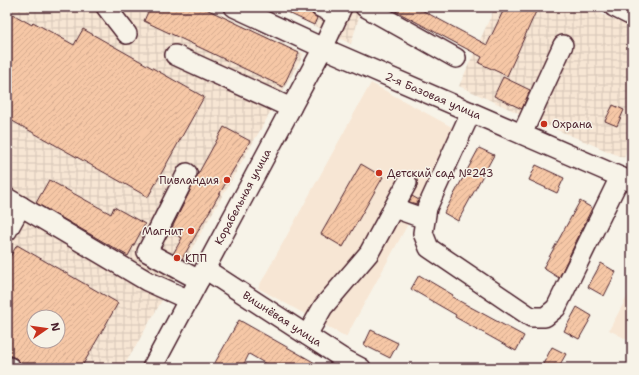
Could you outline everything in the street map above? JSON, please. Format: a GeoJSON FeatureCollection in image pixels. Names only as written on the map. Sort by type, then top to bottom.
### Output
{"type":"FeatureCollection","features":[{"type":"Feature","properties":{"kind":"street"},"geometry":{"type":"LineString","coordinates":[[106,7],[127,34]]}},
{"type":"Feature","properties":{"kind":"street","name":"2-я Базовая улица"},"geometry":{"type":"LineString","coordinates":[[234,7],[323,48],[626,180]]}},
{"type":"Feature","properties":{"kind":"street"},"geometry":{"type":"LineString","coordinates":[[320,7],[340,11]]}},
{"type":"Feature","properties":{"kind":"street"},"geometry":{"type":"LineString","coordinates":[[365,7],[388,12],[456,58]]}},
{"type":"Feature","properties":{"kind":"street"},"geometry":{"type":"LineString","coordinates":[[614,7],[632,16]]}},
{"type":"Feature","properties":{"kind":"street","name":"Корабельная улица"},"geometry":{"type":"LineString","coordinates":[[152,368],[323,48],[340,11]]}},
{"type":"Feature","properties":{"kind":"street"},"geometry":{"type":"LineString","coordinates":[[522,134],[563,45]]}},
{"type":"Feature","properties":{"kind":"street"},"geometry":{"type":"LineString","coordinates":[[175,56],[291,108]]}},
{"type":"Feature","properties":{"kind":"street"},"geometry":{"type":"LineString","coordinates":[[471,112],[427,208],[423,233],[429,248],[531,317],[545,317],[556,308],[626,180]]}},
{"type":"Feature","properties":{"kind":"street","name":"Вишнёвая улица"},"geometry":{"type":"LineString","coordinates":[[187,173],[147,252],[202,274],[307,335],[339,363],[361,368]]}},
{"type":"Feature","properties":{"kind":"street"},"geometry":{"type":"LineString","coordinates":[[307,335],[323,307],[369,253],[407,183]]}},
{"type":"Feature","properties":{"kind":"street"},"geometry":{"type":"LineString","coordinates":[[7,231],[14,202],[147,280],[189,300]]}},
{"type":"Feature","properties":{"kind":"street"},"geometry":{"type":"LineString","coordinates":[[394,208],[425,219]]}},
{"type":"Feature","properties":{"kind":"street"},"geometry":{"type":"LineString","coordinates":[[7,366],[11,368]]}},
{"type":"Feature","properties":{"kind":"shaded area"},"geometry":{"type":"Polygon","coordinates":[[[7,7],[206,7],[304,54],[123,368],[92,368],[53,349],[66,349],[66,309],[26,309],[26,320],[7,326],[7,7]]]}},
{"type":"Feature","properties":{"kind":"shaded area"},"geometry":{"type":"Polygon","coordinates":[[[276,7],[362,7],[351,44],[276,7]]]}},
{"type":"Feature","properties":{"kind":"shaded area"},"geometry":{"type":"Polygon","coordinates":[[[495,7],[587,7],[632,28],[632,140],[624,158],[529,118],[459,86],[495,7]]]}},
{"type":"Feature","properties":{"kind":"shaded area","name":"Детский сад №243"},"geometry":{"type":"Polygon","coordinates":[[[371,83],[459,131],[346,337],[258,288],[371,83]]]}},
{"type":"Feature","properties":{"kind":"shaded area"},"geometry":{"type":"Polygon","coordinates":[[[632,288],[632,342],[609,330],[632,288]]]}},
{"type":"Feature","properties":{"kind":"building"},"geometry":{"type":"Polygon","coordinates":[[[150,7],[202,7],[299,53],[283,87],[144,21],[150,7]]]}},
{"type":"Feature","properties":{"kind":"building"},"geometry":{"type":"Polygon","coordinates":[[[276,7],[309,7],[311,13],[317,18],[314,25],[276,7]]]}},
{"type":"Feature","properties":{"kind":"building"},"geometry":{"type":"Polygon","coordinates":[[[388,7],[416,7],[487,45],[505,7],[538,7],[507,76],[479,63],[482,57],[388,7]]]}},
{"type":"Feature","properties":{"kind":"building"},"geometry":{"type":"Polygon","coordinates":[[[7,11],[32,25],[33,22],[74,45],[83,29],[204,97],[148,197],[7,118],[7,11]]]}},
{"type":"Feature","properties":{"kind":"building"},"geometry":{"type":"Polygon","coordinates":[[[503,77],[530,90],[522,109],[494,96],[503,77]]]}},
{"type":"Feature","properties":{"kind":"building"},"geometry":{"type":"Polygon","coordinates":[[[613,105],[624,110],[617,126],[605,121],[613,105]]]}},
{"type":"Feature","properties":{"kind":"building"},"geometry":{"type":"Polygon","coordinates":[[[224,127],[250,141],[182,259],[173,254],[182,238],[170,232],[198,174],[224,127]]]}},
{"type":"Feature","properties":{"kind":"building"},"geometry":{"type":"Polygon","coordinates":[[[479,148],[494,155],[458,221],[444,213],[479,148]]]}},
{"type":"Feature","properties":{"kind":"building"},"geometry":{"type":"Polygon","coordinates":[[[361,164],[383,177],[343,247],[321,234],[361,164]]]}},
{"type":"Feature","properties":{"kind":"building"},"geometry":{"type":"Polygon","coordinates":[[[536,165],[564,178],[557,193],[529,180],[536,165]]]}},
{"type":"Feature","properties":{"kind":"building"},"geometry":{"type":"Polygon","coordinates":[[[49,180],[111,214],[114,207],[145,224],[128,256],[36,203],[49,180]]]}},
{"type":"Feature","properties":{"kind":"building"},"geometry":{"type":"Polygon","coordinates":[[[412,196],[419,200],[417,204],[409,202],[412,196]]]}},
{"type":"Feature","properties":{"kind":"building"},"geometry":{"type":"Polygon","coordinates":[[[580,201],[592,208],[559,278],[543,268],[580,201]]]}},
{"type":"Feature","properties":{"kind":"building"},"geometry":{"type":"Polygon","coordinates":[[[17,245],[118,303],[81,368],[25,368],[16,358],[7,355],[7,262],[17,245]]]}},
{"type":"Feature","properties":{"kind":"building"},"geometry":{"type":"Polygon","coordinates":[[[601,263],[616,272],[604,296],[588,287],[601,263]]]}},
{"type":"Feature","properties":{"kind":"building"},"geometry":{"type":"Polygon","coordinates":[[[419,275],[453,295],[452,297],[524,336],[516,351],[455,317],[456,315],[411,289],[419,275]]]}},
{"type":"Feature","properties":{"kind":"building"},"geometry":{"type":"Polygon","coordinates":[[[577,307],[592,316],[579,339],[564,331],[577,307]]]}},
{"type":"Feature","properties":{"kind":"building"},"geometry":{"type":"Polygon","coordinates":[[[239,320],[324,368],[273,368],[249,354],[242,368],[212,368],[239,320]]]}},
{"type":"Feature","properties":{"kind":"building"},"geometry":{"type":"Polygon","coordinates":[[[371,330],[398,343],[390,358],[364,345],[371,330]]]}},
{"type":"Feature","properties":{"kind":"building"},"geometry":{"type":"Polygon","coordinates":[[[552,347],[566,354],[558,368],[541,368],[552,347]]]}},
{"type":"Feature","properties":{"kind":"place","name":"Охрана"},"geometry":{"type":"Point","coordinates":[544,124]}},
{"type":"Feature","properties":{"kind":"place","name":"Детский сад №243"},"geometry":{"type":"Point","coordinates":[379,173]}},
{"type":"Feature","properties":{"kind":"place","name":"Пивландия"},"geometry":{"type":"Point","coordinates":[227,180]}},
{"type":"Feature","properties":{"kind":"place","name":"Магнит"},"geometry":{"type":"Point","coordinates":[191,231]}},
{"type":"Feature","properties":{"kind":"place","name":"КПП"},"geometry":{"type":"Point","coordinates":[177,258]}}]}
